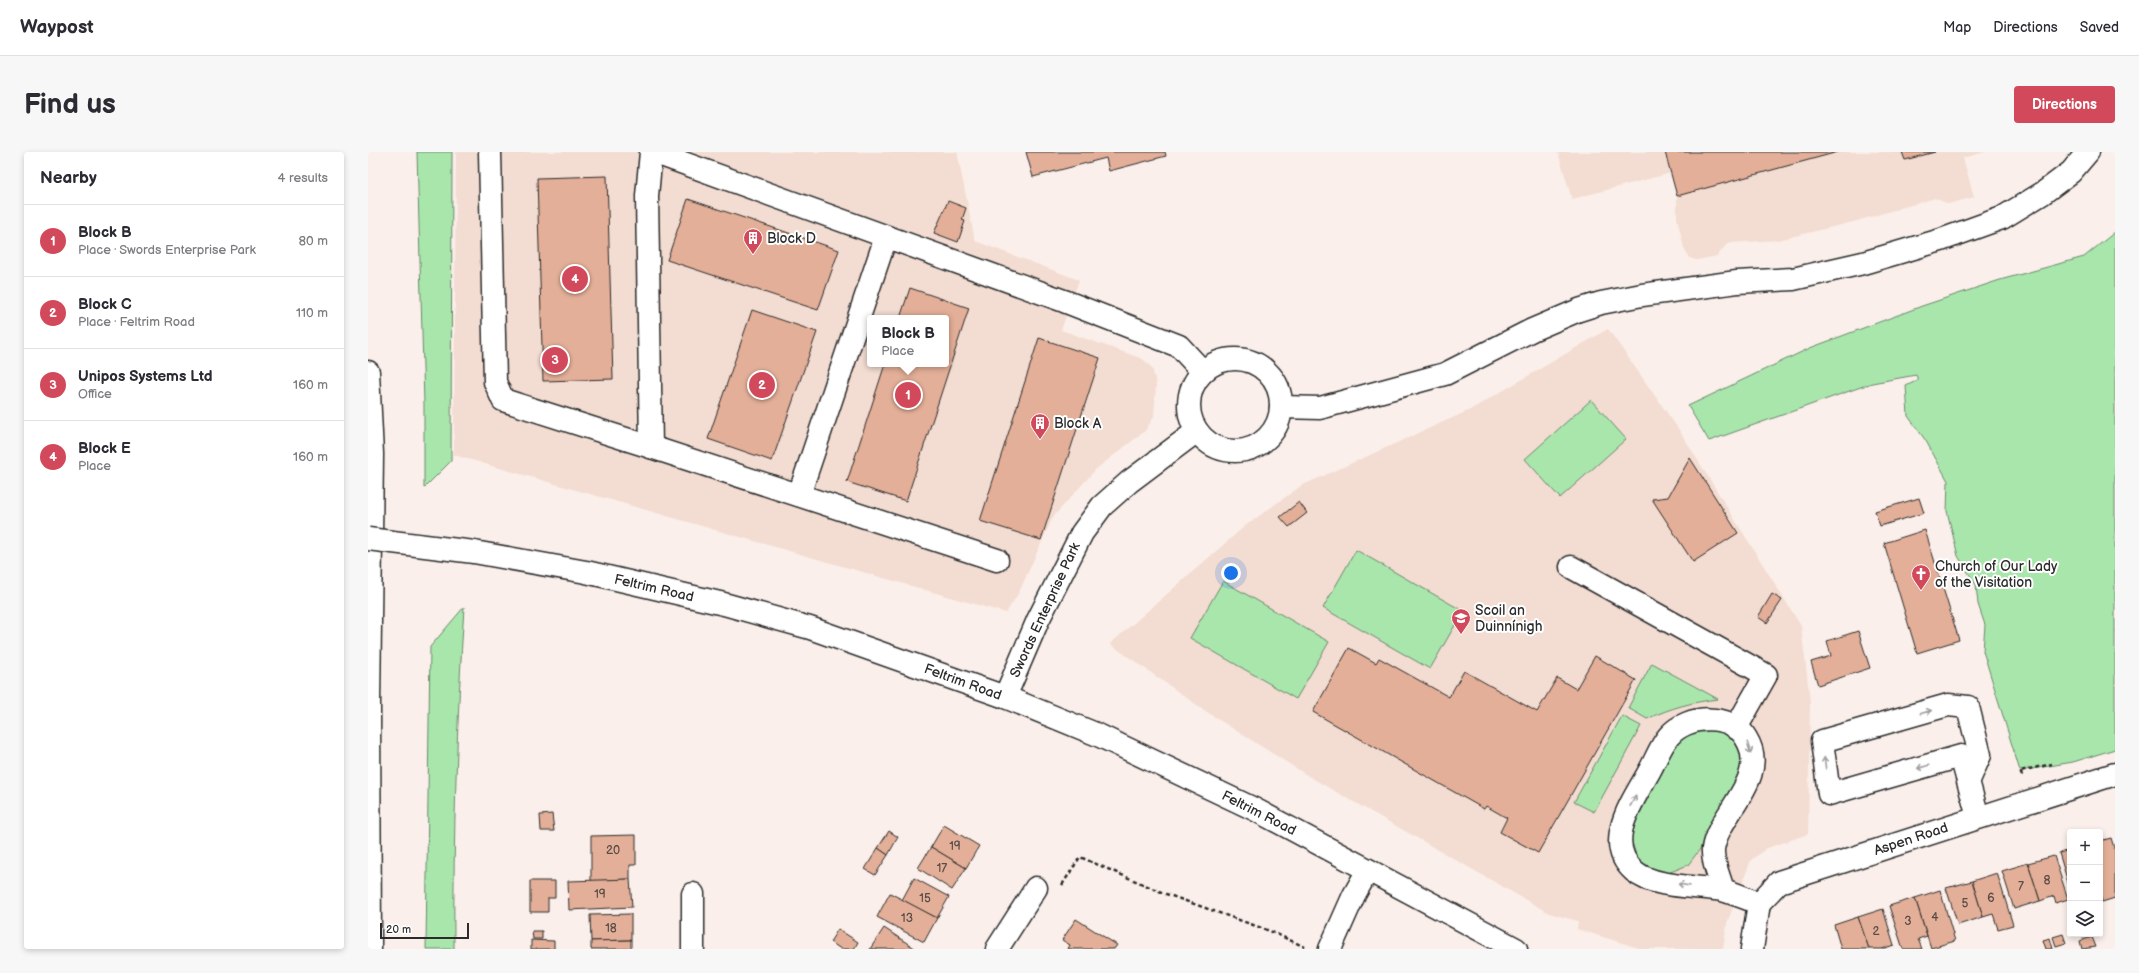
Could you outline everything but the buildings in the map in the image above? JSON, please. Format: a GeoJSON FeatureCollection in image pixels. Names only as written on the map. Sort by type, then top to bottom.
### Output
{"type":"FeatureCollection","features":[{"type":"Feature","properties":{"kind":"main road"},"geometry":{"type":"LineString","coordinates":[[490,152],[495,382],[503,400],[997,560]]}},
{"type":"Feature","properties":{"kind":"main road"},"geometry":{"type":"LineString","coordinates":[[651,447],[647,196],[652,152],[1064,301],[1179,346],[1202,372]]}},
{"type":"Feature","properties":{"kind":"main road"},"geometry":{"type":"LineString","coordinates":[[1281,407],[1320,408],[1445,374],[1532,330],[1579,310],[1601,303],[1642,295],[1737,282],[1794,279],[1863,263],[1941,240],[2002,218],[2043,194],[2071,172],[2088,152]]}},
{"type":"Feature","properties":{"kind":"main road"},"geometry":{"type":"LineString","coordinates":[[799,495],[886,237]]}},
{"type":"Feature","properties":{"kind":"main road"},"geometry":{"type":"LineString","coordinates":[[1228,359],[1243,359],[1256,364],[1267,372],[1275,382],[1280,394],[1281,407],[1278,422],[1271,434],[1260,443],[1247,449],[1234,451],[1220,448],[1207,441],[1197,431],[1191,417],[1189,401],[1193,385],[1202,372],[1214,364],[1228,359]]}},
{"type":"Feature","properties":{"kind":"main road"},"geometry":{"type":"LineString","coordinates":[[368,372],[372,454],[368,705],[370,949]]}},
{"type":"Feature","properties":{"kind":"main road","name":"Swords Enterprise Park"},"geometry":{"type":"LineString","coordinates":[[1005,697],[1038,620],[1082,533],[1102,506],[1129,482],[1197,431]]}},
{"type":"Feature","properties":{"kind":"main road","name":"Feltrim Road"},"geometry":{"type":"LineString","coordinates":[[368,539],[474,552],[586,572],[724,604],[810,628],[1005,697],[1098,735],[1254,809],[1516,949]]}},
{"type":"Feature","properties":{"kind":"main road"},"geometry":{"type":"LineString","coordinates":[[1571,567],[1766,674],[1736,728]]}},
{"type":"Feature","properties":{"kind":"main road"},"geometry":{"type":"LineString","coordinates":[[1969,780],[1980,754],[1968,707],[1948,705],[1822,741],[1829,794],[1961,756],[1969,780],[1978,817]]}},
{"type":"Feature","properties":{"kind":"main road"},"geometry":{"type":"LineString","coordinates":[[1723,890],[1713,851],[1716,838],[1750,779],[1752,766],[1751,752],[1746,738],[1736,728],[1715,719],[1698,720],[1682,726],[1669,736],[1625,816],[1620,832],[1621,846],[1626,860],[1634,871],[1650,880],[1723,890],[1759,903],[1752,949]]}},
{"type":"Feature","properties":{"kind":"main road","name":"Aspen Road"},"geometry":{"type":"LineString","coordinates":[[1759,903],[1779,882],[2115,774]]}},
{"type":"Feature","properties":{"kind":"main road"},"geometry":{"type":"LineString","coordinates":[[1330,949],[1354,895],[1368,870]]}},
{"type":"Feature","properties":{"kind":"main road"},"geometry":{"type":"LineString","coordinates":[[997,949],[1036,888]]}},
{"type":"Feature","properties":{"kind":"main road"},"geometry":{"type":"LineString","coordinates":[[693,894],[693,949]]}},
{"type":"Feature","properties":{"kind":"path"},"geometry":{"type":"LineString","coordinates":[[1059,890],[1080,857],[1166,894],[1270,932],[1307,948]]}},
{"type":"Feature","properties":{"kind":"shaded area"},"geometry":{"type":"Polygon","coordinates":[[[456,152],[957,152],[975,241],[1079,280],[1061,330],[1143,359],[1152,368],[1156,383],[1154,416],[1145,431],[1096,469],[1053,517],[1019,592],[1006,613],[454,455],[456,152]]]}},
{"type":"Feature","properties":{"kind":"shaded area"},"geometry":{"type":"Polygon","coordinates":[[[1558,152],[1985,152],[1963,158],[1974,197],[1948,204],[1935,198],[1853,222],[1778,240],[1728,243],[1717,256],[1697,260],[1689,258],[1684,248],[1677,218],[1677,196],[1671,173],[1572,199],[1558,152]]]}},
{"type":"Feature","properties":{"kind":"shaded area","name":"Scoil an Duinnínigh"},"geometry":{"type":"Polygon","coordinates":[[[1608,329],[1679,430],[1801,626],[1810,701],[1808,834],[1767,848],[1751,860],[1727,923],[1723,949],[1642,949],[1577,929],[1578,921],[1549,913],[1310,777],[1210,714],[1110,644],[1245,526],[1301,486],[1470,410],[1608,329]]]}},
{"type":"Feature","properties":{"kind":"green space"},"geometry":{"type":"Polygon","coordinates":[[[417,152],[452,152],[451,461],[424,488],[424,404],[417,152]]]}},
{"type":"Feature","properties":{"kind":"green space"},"geometry":{"type":"Polygon","coordinates":[[[2115,232],[2115,749],[2073,762],[2020,771],[1983,651],[1985,625],[1978,604],[1976,585],[1958,556],[1947,511],[1948,481],[1926,441],[1908,416],[1906,386],[1918,380],[1916,375],[1872,383],[1709,441],[1688,406],[1810,348],[1922,306],[2000,280],[2084,257],[2115,232]]]}},
{"type":"Feature","properties":{"kind":"green space"},"geometry":{"type":"Polygon","coordinates":[[[1591,400],[1626,439],[1560,498],[1525,459],[1591,400]]]}},
{"type":"Feature","properties":{"kind":"green space"},"geometry":{"type":"Polygon","coordinates":[[[1356,550],[1463,611],[1430,669],[1323,608],[1356,550]]]}},
{"type":"Feature","properties":{"kind":"green space"},"geometry":{"type":"Polygon","coordinates":[[[1223,581],[1329,642],[1296,699],[1190,638],[1223,581]]]}},
{"type":"Feature","properties":{"kind":"green space"},"geometry":{"type":"Polygon","coordinates":[[[464,607],[456,778],[454,949],[426,949],[430,647],[464,607]]]}},
{"type":"Feature","properties":{"kind":"green space"},"geometry":{"type":"Polygon","coordinates":[[[1652,663],[1718,699],[1681,706],[1647,719],[1628,708],[1652,663]]]}},
{"type":"Feature","properties":{"kind":"green space"},"geometry":{"type":"Polygon","coordinates":[[[1622,716],[1641,726],[1594,812],[1574,802],[1622,716]]]}},
{"type":"Feature","properties":{"kind":"green space"},"geometry":{"type":"Polygon","coordinates":[[[1704,729],[1720,730],[1732,737],[1742,753],[1742,769],[1700,849],[1688,865],[1668,873],[1647,869],[1636,855],[1631,839],[1634,823],[1677,742],[1690,732],[1704,729]]]}},
{"type":"Feature","properties":{"kind":"place","name":"Block D"},"geometry":{"type":"Point","coordinates":[753,255]}},
{"type":"Feature","properties":{"kind":"place","name":"Block E"},"geometry":{"type":"Point","coordinates":[575,279]}},
{"type":"Feature","properties":{"kind":"place","name":"Unipos Systems Ltd"},"geometry":{"type":"Point","coordinates":[555,360]}},
{"type":"Feature","properties":{"kind":"place","name":"Block C"},"geometry":{"type":"Point","coordinates":[762,385]}},
{"type":"Feature","properties":{"kind":"place","name":"Block B"},"geometry":{"type":"Point","coordinates":[908,395]}},
{"type":"Feature","properties":{"kind":"place","name":"Block A"},"geometry":{"type":"Point","coordinates":[1040,440]}},
{"type":"Feature","properties":{"kind":"place","name":"Church of Our Lady of the Visitation"},"geometry":{"type":"Point","coordinates":[1921,591]}},
{"type":"Feature","properties":{"kind":"place","name":"Scoil an Duinnínigh"},"geometry":{"type":"Point","coordinates":[1461,635]}}]}
